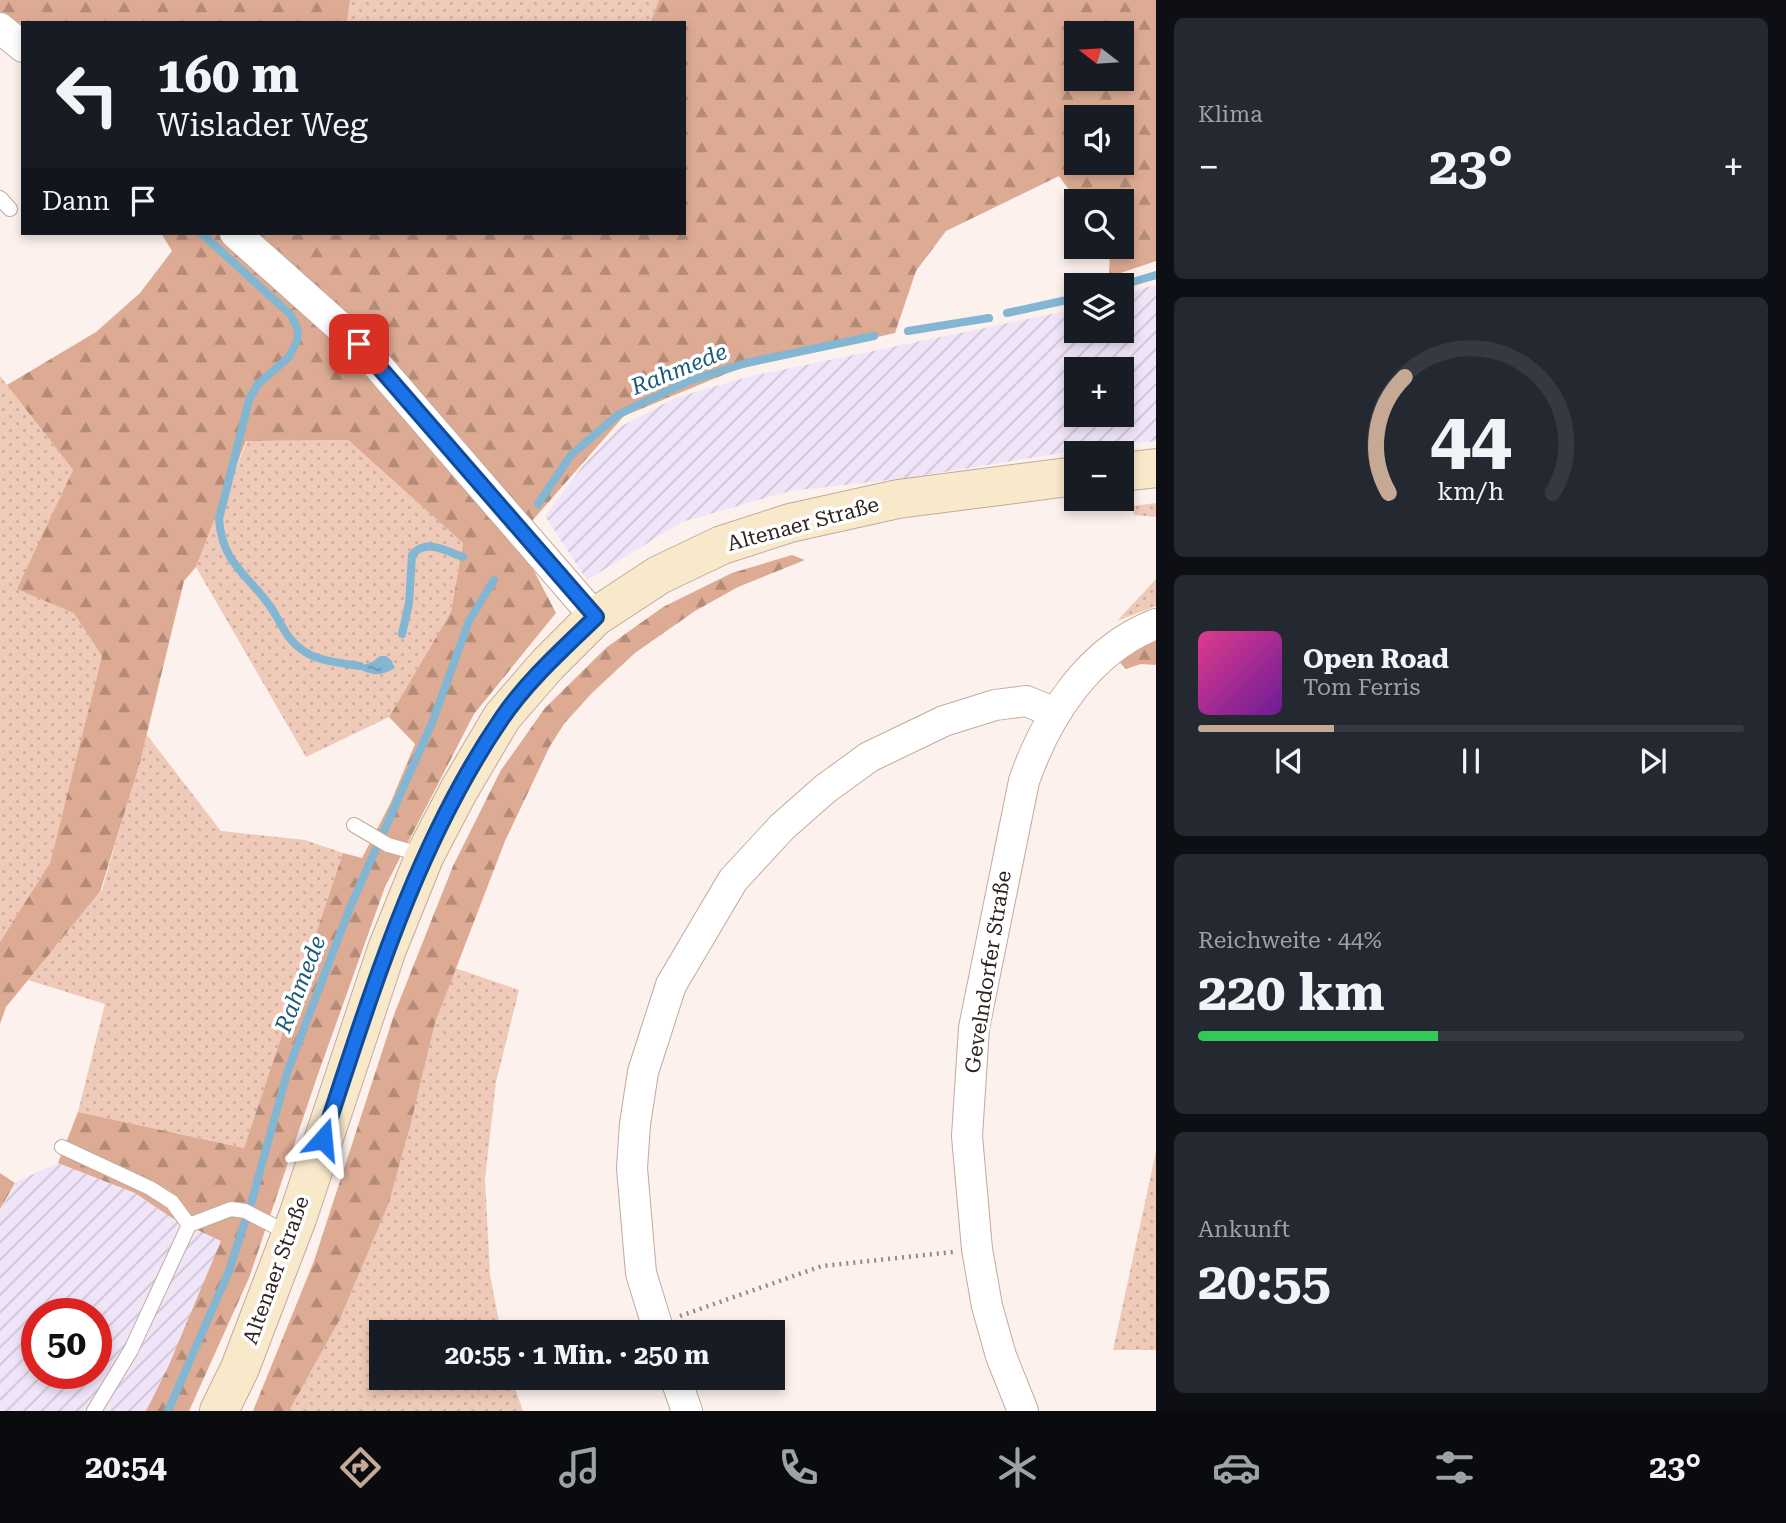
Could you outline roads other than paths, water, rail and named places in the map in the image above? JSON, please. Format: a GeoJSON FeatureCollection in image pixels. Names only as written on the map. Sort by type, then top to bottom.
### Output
{"type":"FeatureCollection","features":[{"type":"Feature","properties":{"kind":"main road"},"geometry":{"type":"LineString","coordinates":[[1134,471],[1156,468]]}},
{"type":"Feature","properties":{"kind":"main road","name":"Altenaer Straße"},"geometry":{"type":"LineString","coordinates":[[219,1411],[240,1368],[290,1235],[387,949],[425,855],[458,790],[502,717],[547,664],[596,617],[659,575],[709,551],[790,523],[898,499],[1064,478]]}},
{"type":"Feature","properties":{"kind":"street"},"geometry":{"type":"LineString","coordinates":[[0,28],[21,47]]}},
{"type":"Feature","properties":{"kind":"street"},"geometry":{"type":"LineString","coordinates":[[237,235],[359,344],[596,617]]}},
{"type":"Feature","properties":{"kind":"street","name":"Gevelndorfer Straße"},"geometry":{"type":"LineString","coordinates":[[1023,1411],[1001,1356],[987,1306],[977,1249],[967,1136],[974,1028],[1024,781],[1034,753],[1079,678],[1132,634],[1156,624]]}},
{"type":"Feature","properties":{"kind":"street"},"geometry":{"type":"LineString","coordinates":[[655,1320],[641,1273],[632,1168],[643,1072],[671,985],[733,880],[782,827],[825,789],[869,757],[944,721],[995,705],[1026,701],[1056,713]]}},
{"type":"Feature","properties":{"kind":"street"},"geometry":{"type":"LineString","coordinates":[[680,1390],[687,1411]]}},
{"type":"Feature","properties":{"kind":"lane"},"geometry":{"type":"LineString","coordinates":[[0,46],[21,49]]}},
{"type":"Feature","properties":{"kind":"lane"},"geometry":{"type":"LineString","coordinates":[[354,825],[388,845],[425,855]]}},
{"type":"Feature","properties":{"kind":"lane"},"geometry":{"type":"LineString","coordinates":[[62,1147],[150,1188],[172,1202],[189,1225]]}},
{"type":"Feature","properties":{"kind":"lane"},"geometry":{"type":"LineString","coordinates":[[94,1411],[131,1350],[189,1225],[231,1209],[250,1214],[290,1235]]}},
{"type":"Feature","properties":{"kind":"water"},"geometry":{"type":"Polygon","coordinates":[[[380,656],[391,660],[395,668],[379,674],[363,671],[360,666],[380,656]]]}},
{"type":"Feature","properties":{"kind":"waterway"},"geometry":{"type":"LineString","coordinates":[[203,235],[291,315],[298,330],[297,341],[289,357],[258,384],[249,400],[219,519],[229,556],[267,602],[288,636],[299,648],[319,658],[360,666]]}},
{"type":"Feature","properties":{"kind":"waterway","name":"Rahmede"},"geometry":{"type":"LineString","coordinates":[[1134,281],[1156,275]]}},
{"type":"Feature","properties":{"kind":"waterway","name":"Rahmede"},"geometry":{"type":"LineString","coordinates":[[1007,313],[1064,301]]}},
{"type":"Feature","properties":{"kind":"waterway","name":"Rahmede"},"geometry":{"type":"LineString","coordinates":[[908,331],[989,318]]}},
{"type":"Feature","properties":{"kind":"waterway","name":"Rahmede"},"geometry":{"type":"LineString","coordinates":[[538,504],[571,455],[619,414],[689,381],[746,363],[874,336]]}},
{"type":"Feature","properties":{"kind":"waterway"},"geometry":{"type":"LineString","coordinates":[[402,634],[409,603],[412,555],[423,547],[430,547],[463,557]]}},
{"type":"Feature","properties":{"kind":"waterway","name":"Rahmede"},"geometry":{"type":"LineString","coordinates":[[168,1411],[229,1271],[288,1070],[351,905],[432,723],[469,621],[494,580]]}}]}
